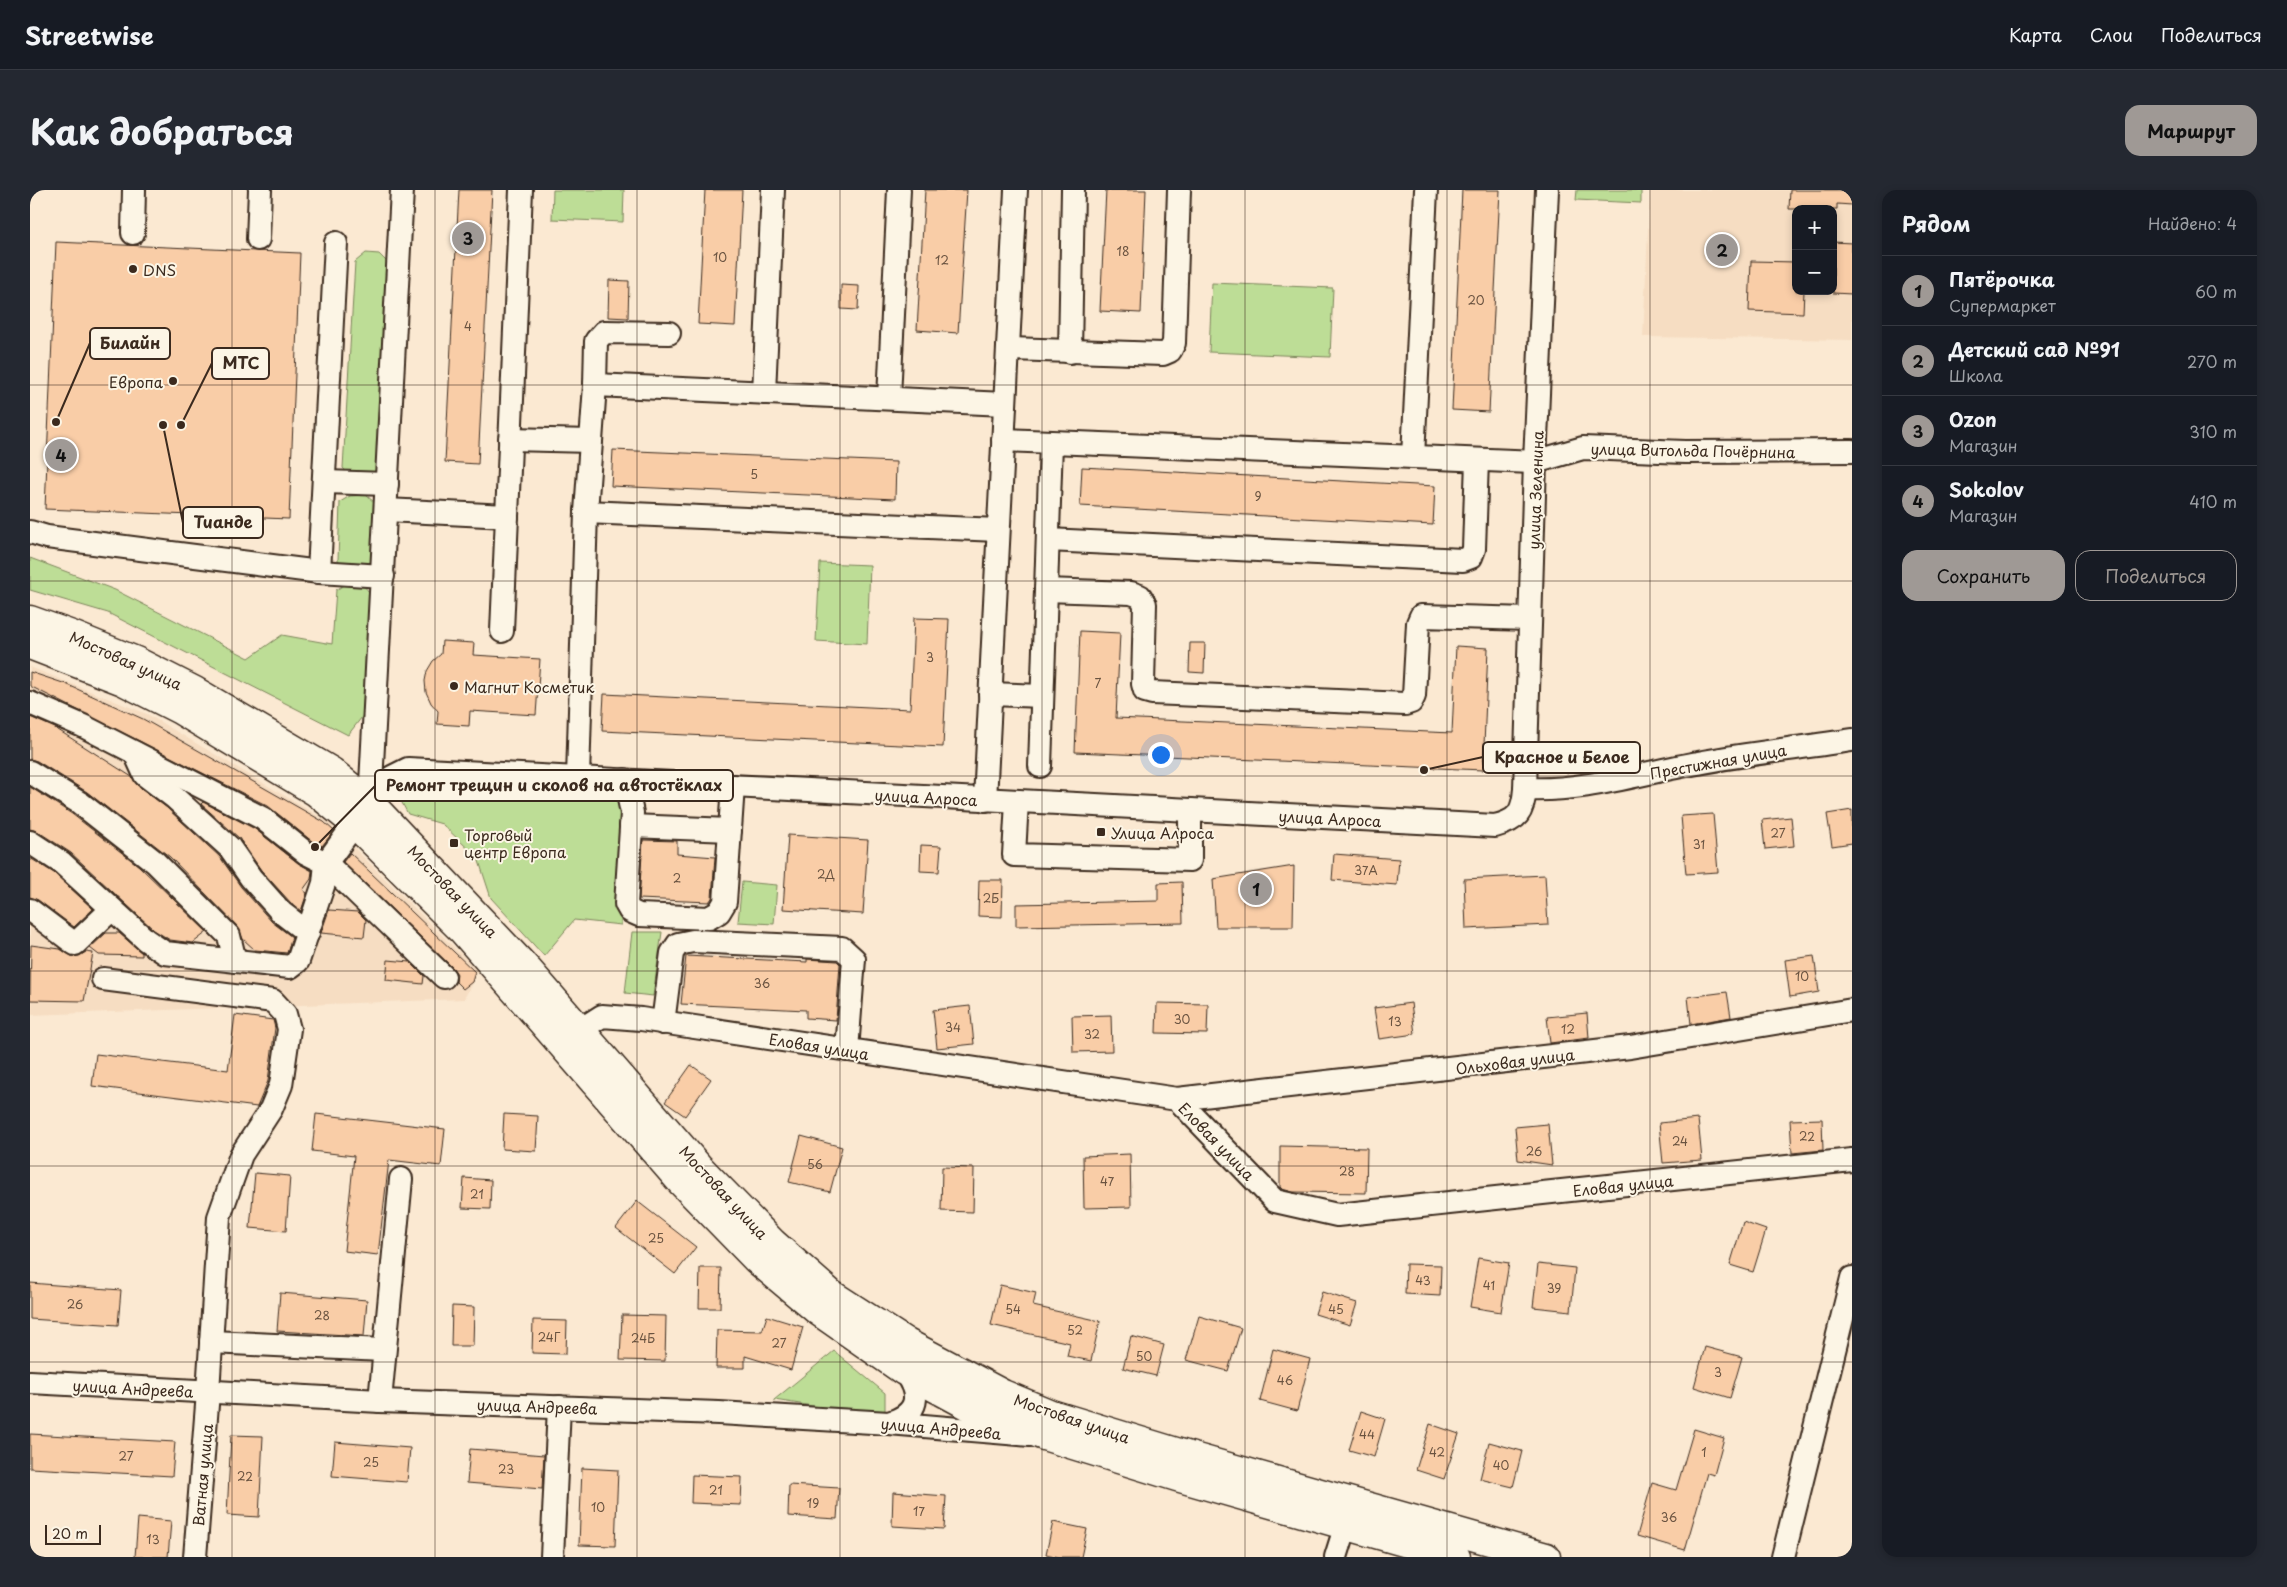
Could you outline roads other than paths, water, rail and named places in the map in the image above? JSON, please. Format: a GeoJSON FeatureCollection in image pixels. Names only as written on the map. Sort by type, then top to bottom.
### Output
{"type":"FeatureCollection","features":[{"type":"Feature","properties":{"kind":"main road","name":"Мостовая улица"},"geometry":{"type":"LineString","coordinates":[[30,620],[136,661],[195,691],[331,771],[362,814],[682,1183],[756,1259],[818,1311],[904,1371],[969,1406],[1044,1436],[1176,1477],[1456,1557]]}},
{"type":"Feature","properties":{"kind":"main road","name":"Мостовая улица"},"geometry":{"type":"LineString","coordinates":[[30,645],[123,681],[180,710],[316,792],[362,814],[472,909],[698,1166],[773,1243],[831,1294],[907,1343],[1003,1394],[1051,1414],[1186,1455],[1546,1557]]}},
{"type":"Feature","properties":{"kind":"street"},"geometry":{"type":"LineString","coordinates":[[133,234],[134,190]]}},
{"type":"Feature","properties":{"kind":"street"},"geometry":{"type":"LineString","coordinates":[[258,239],[260,190]]}},
{"type":"Feature","properties":{"kind":"street"},"geometry":{"type":"LineString","coordinates":[[362,814],[383,576],[402,190]]}},
{"type":"Feature","properties":{"kind":"street"},"geometry":{"type":"LineString","coordinates":[[502,631],[521,190]]}},
{"type":"Feature","properties":{"kind":"street"},"geometry":{"type":"LineString","coordinates":[[764,393],[773,190]]}},
{"type":"Feature","properties":{"kind":"street"},"geometry":{"type":"LineString","coordinates":[[889,398],[899,190]]}},
{"type":"Feature","properties":{"kind":"street"},"geometry":{"type":"LineString","coordinates":[[985,800],[1016,190]]}},
{"type":"Feature","properties":{"kind":"street"},"geometry":{"type":"LineString","coordinates":[[1070,352],[1074,190]]}},
{"type":"Feature","properties":{"kind":"street"},"geometry":{"type":"LineString","coordinates":[[1008,349],[1163,354],[1170,351],[1174,343],[1179,190]]}},
{"type":"Feature","properties":{"kind":"street"},"geometry":{"type":"LineString","coordinates":[[1413,457],[1426,190]]}},
{"type":"Feature","properties":{"kind":"street","name":"улица Зеленина"},"geometry":{"type":"LineString","coordinates":[[1495,826],[1510,822],[1520,813],[1525,790],[1535,462],[1547,190]]}},
{"type":"Feature","properties":{"kind":"street"},"geometry":{"type":"LineString","coordinates":[[319,572],[336,243]]}},
{"type":"Feature","properties":{"kind":"street"},"geometry":{"type":"LineString","coordinates":[[578,778],[586,512],[595,385],[596,341],[604,332],[669,333]]}},
{"type":"Feature","properties":{"kind":"street"},"geometry":{"type":"LineString","coordinates":[[595,385],[1005,404]]}},
{"type":"Feature","properties":{"kind":"street"},"geometry":{"type":"LineString","coordinates":[[510,439],[591,441]]}},
{"type":"Feature","properties":{"kind":"street","name":"улица Витольда Почёрнина"},"geometry":{"type":"LineString","coordinates":[[1003,440],[1535,462],[1583,448],[1685,452],[1852,451]]}},
{"type":"Feature","properties":{"kind":"street"},"geometry":{"type":"LineString","coordinates":[[1040,766],[1051,443]]}},
{"type":"Feature","properties":{"kind":"street"},"geometry":{"type":"LineString","coordinates":[[1048,540],[1463,560],[1471,557],[1474,549],[1477,460]]}},
{"type":"Feature","properties":{"kind":"street"},"geometry":{"type":"LineString","coordinates":[[325,482],[387,484]]}},
{"type":"Feature","properties":{"kind":"street"},"geometry":{"type":"LineString","coordinates":[[386,510],[507,516]]}},
{"type":"Feature","properties":{"kind":"street"},"geometry":{"type":"LineString","coordinates":[[586,512],[998,530]]}},
{"type":"Feature","properties":{"kind":"street"},"geometry":{"type":"LineString","coordinates":[[30,532],[46,537],[319,572],[383,576]]}},
{"type":"Feature","properties":{"kind":"street"},"geometry":{"type":"LineString","coordinates":[[1046,590],[1131,593],[1140,596],[1146,604],[1143,684],[1145,691],[1152,693],[1406,704],[1411,702],[1414,696],[1418,623],[1421,616],[1530,620]]}},
{"type":"Feature","properties":{"kind":"street"},"geometry":{"type":"LineString","coordinates":[[990,694],[1042,696]]}},
{"type":"Feature","properties":{"kind":"street"},"geometry":{"type":"LineString","coordinates":[[30,703],[84,726],[262,818],[306,852],[326,863],[444,977]]}},
{"type":"Feature","properties":{"kind":"street","name":"Престижная улица"},"geometry":{"type":"LineString","coordinates":[[1525,790],[1561,790],[1581,787],[1698,763],[1852,740]]}},
{"type":"Feature","properties":{"kind":"street"},"geometry":{"type":"LineString","coordinates":[[135,752],[145,775],[230,848],[251,878],[282,913],[308,933]]}},
{"type":"Feature","properties":{"kind":"street","name":"улица Алроса"},"geometry":{"type":"LineString","coordinates":[[326,863],[392,777],[408,769],[1495,826]]}},
{"type":"Feature","properties":{"kind":"street"},"geometry":{"type":"LineString","coordinates":[[30,772],[80,803],[155,862],[229,936],[235,961]]}},
{"type":"Feature","properties":{"kind":"street"},"geometry":{"type":"LineString","coordinates":[[625,780],[632,813],[626,904],[630,912],[639,915],[709,918],[719,912],[725,902],[734,786]]}},
{"type":"Feature","properties":{"kind":"street"},"geometry":{"type":"LineString","coordinates":[[1016,802],[1014,855],[1190,860],[1190,810]]}},
{"type":"Feature","properties":{"kind":"street"},"geometry":{"type":"LineString","coordinates":[[631,826],[730,830]]}},
{"type":"Feature","properties":{"kind":"street"},"geometry":{"type":"LineString","coordinates":[[30,842],[62,863],[146,940],[165,953],[290,967],[298,961],[308,933],[324,883],[326,863]]}},
{"type":"Feature","properties":{"kind":"street"},"geometry":{"type":"LineString","coordinates":[[30,910],[75,944],[112,909]]}},
{"type":"Feature","properties":{"kind":"street"},"geometry":{"type":"LineString","coordinates":[[663,1022],[672,954],[678,944],[693,942],[842,948],[854,959],[848,1050]]}},
{"type":"Feature","properties":{"kind":"street","name":"Ватная улица"},"geometry":{"type":"LineString","coordinates":[[103,979],[255,997],[273,1001],[285,1014],[289,1029],[281,1085],[272,1109],[241,1155],[219,1217],[212,1342],[195,1557]]}},
{"type":"Feature","properties":{"kind":"street","name":"Ольховая улица"},"geometry":{"type":"LineString","coordinates":[[1177,1100],[1630,1047],[1852,1010]]}},
{"type":"Feature","properties":{"kind":"street","name":"Еловая улица"},"geometry":{"type":"LineString","coordinates":[[580,1030],[602,1016],[663,1022],[1177,1100],[1275,1201],[1336,1216],[1852,1160]]}},
{"type":"Feature","properties":{"kind":"street"},"geometry":{"type":"LineString","coordinates":[[380,1401],[383,1350],[401,1179]]}},
{"type":"Feature","properties":{"kind":"street"},"geometry":{"type":"LineString","coordinates":[[1783,1557],[1846,1331],[1852,1278]]}},
{"type":"Feature","properties":{"kind":"street"},"geometry":{"type":"LineString","coordinates":[[212,1342],[383,1350]]}},
{"type":"Feature","properties":{"kind":"street"},"geometry":{"type":"LineString","coordinates":[[889,1423],[906,1417],[913,1408],[916,1396],[914,1385],[904,1371]]}},
{"type":"Feature","properties":{"kind":"street","name":"улица Андреева"},"geometry":{"type":"LineString","coordinates":[[30,1382],[380,1401],[720,1413],[889,1423],[1044,1436]]}},
{"type":"Feature","properties":{"kind":"street"},"geometry":{"type":"LineString","coordinates":[[552,1557],[560,1407]]}},
{"type":"Feature","properties":{"kind":"street"},"geometry":{"type":"LineString","coordinates":[[1336,1557],[1346,1525]]}},
{"type":"Feature","properties":{"kind":"place","name":"Ozon"},"geometry":{"type":"Point","coordinates":[468,238]}},
{"type":"Feature","properties":{"kind":"place","name":"Детский сад №91"},"geometry":{"type":"Point","coordinates":[1722,250]}},
{"type":"Feature","properties":{"kind":"place","name":"DNS"},"geometry":{"type":"Point","coordinates":[133,269]}},
{"type":"Feature","properties":{"kind":"place","name":"Европа"},"geometry":{"type":"Point","coordinates":[173,381]}},
{"type":"Feature","properties":{"kind":"place","name":"Билайн"},"geometry":{"type":"Point","coordinates":[56,422]}},
{"type":"Feature","properties":{"kind":"place","name":"Тианде"},"geometry":{"type":"Point","coordinates":[163,425]}},
{"type":"Feature","properties":{"kind":"place","name":"МТС"},"geometry":{"type":"Point","coordinates":[181,425]}},
{"type":"Feature","properties":{"kind":"place","name":"Sokolov"},"geometry":{"type":"Point","coordinates":[61,455]}},
{"type":"Feature","properties":{"kind":"place","name":"Магнит Косметик"},"geometry":{"type":"Point","coordinates":[454,686]}},
{"type":"Feature","properties":{"kind":"place","name":"Красное и Белое"},"geometry":{"type":"Point","coordinates":[1424,770]}},
{"type":"Feature","properties":{"kind":"place","name":"Улица Алроса"},"geometry":{"type":"Point","coordinates":[1101,832]}},
{"type":"Feature","properties":{"kind":"place","name":"Торговый центр Европа"},"geometry":{"type":"Point","coordinates":[454,843]}},
{"type":"Feature","properties":{"kind":"place","name":"Ремонт трещин и сколов на автостёклах"},"geometry":{"type":"Point","coordinates":[315,847]}},
{"type":"Feature","properties":{"kind":"place","name":"Пятёрочка"},"geometry":{"type":"Point","coordinates":[1256,889]}}]}
